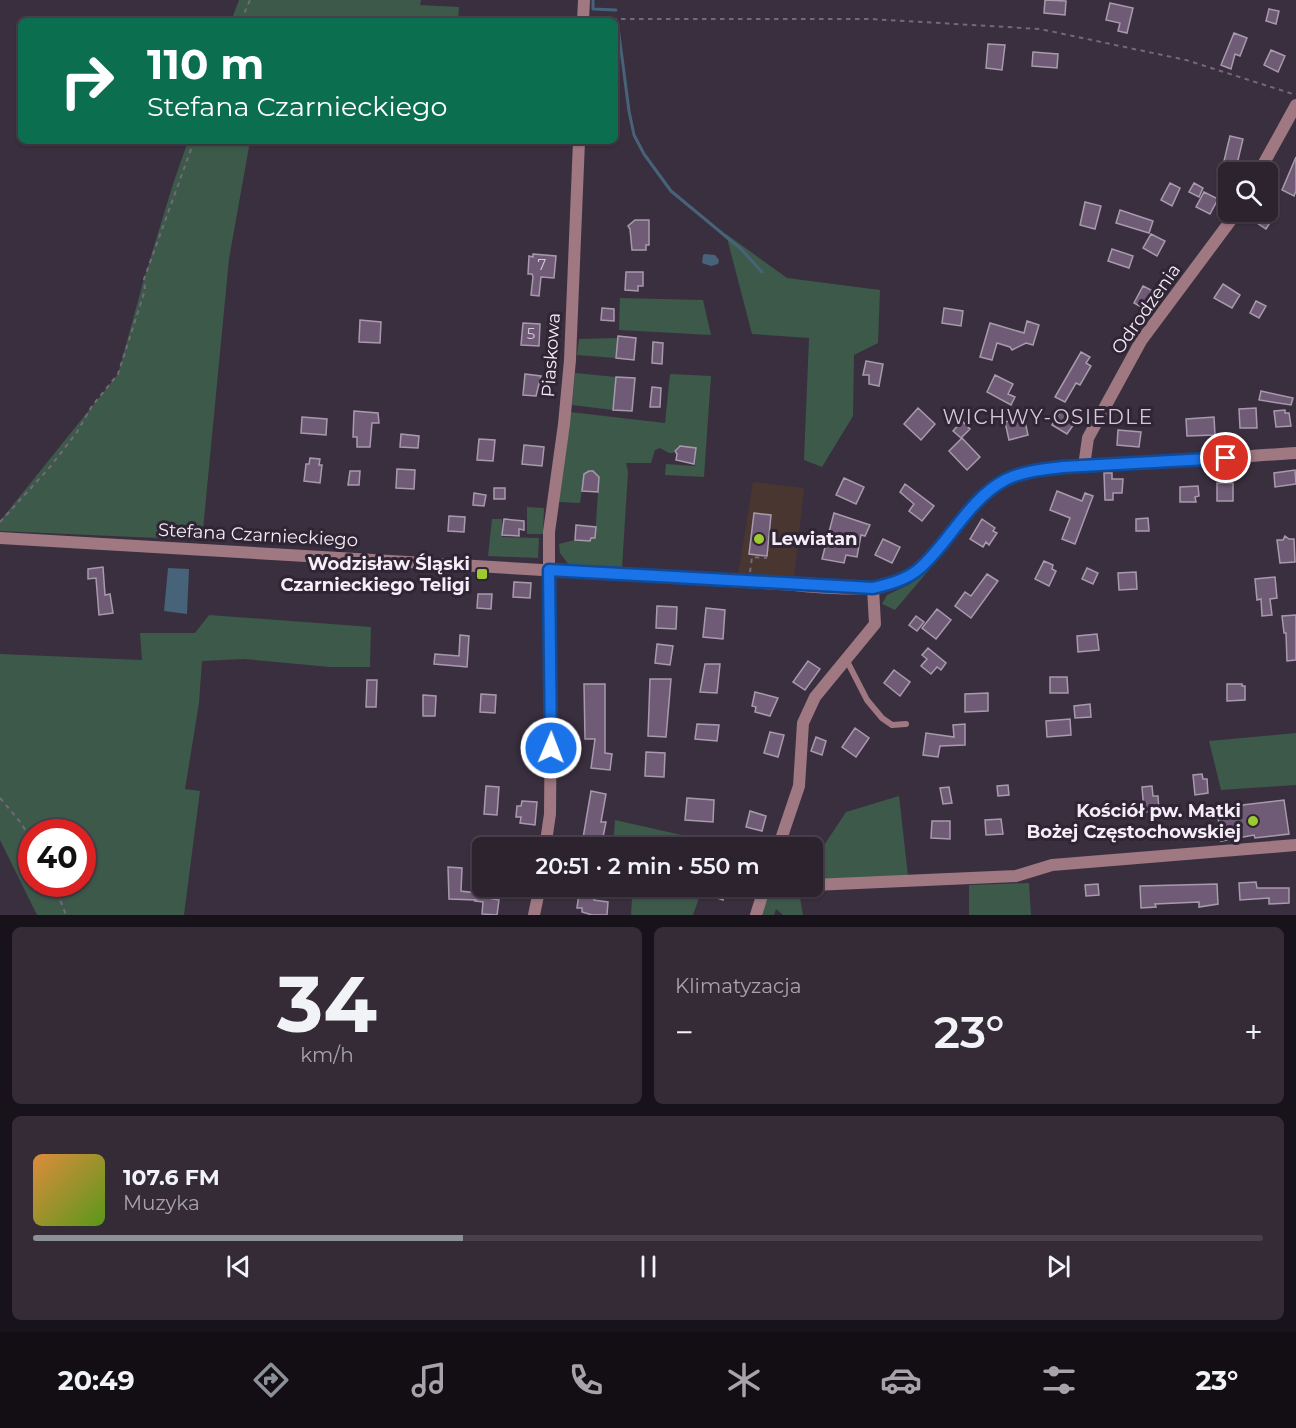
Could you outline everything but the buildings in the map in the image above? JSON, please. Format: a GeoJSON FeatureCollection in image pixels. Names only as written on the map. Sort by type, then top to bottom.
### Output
{"type":"FeatureCollection","features":[{"type":"Feature","properties":{"kind":"street"},"geometry":{"type":"LineString","coordinates":[[583,18],[584,0]]}},
{"type":"Feature","properties":{"kind":"street"},"geometry":{"type":"LineString","coordinates":[[1265,162],[1296,105]]}},
{"type":"Feature","properties":{"kind":"street","name":"Piaskowa"},"geometry":{"type":"LineString","coordinates":[[547,837],[550,814],[551,704],[549,532],[564,424],[570,360],[579,144]]}},
{"type":"Feature","properties":{"kind":"street","name":"Odrodzenia"},"geometry":{"type":"LineString","coordinates":[[1084,466],[1088,438],[1142,341],[1230,222]]}},
{"type":"Feature","properties":{"kind":"street","name":"Stefana Czarnieckiego"},"geometry":{"type":"LineString","coordinates":[[0,538],[873,588],[898,581],[918,570],[936,552],[976,503],[1006,480],[1043,469],[1296,453]]}},
{"type":"Feature","properties":{"kind":"street"},"geometry":{"type":"LineString","coordinates":[[782,837],[799,786],[802,723],[815,697],[875,624],[873,588]]}},
{"type":"Feature","properties":{"kind":"street"},"geometry":{"type":"LineString","coordinates":[[823,885],[1016,876],[1052,865],[1296,845]]}},
{"type":"Feature","properties":{"kind":"street"},"geometry":{"type":"LineString","coordinates":[[534,915],[538,897]]}},
{"type":"Feature","properties":{"kind":"street"},"geometry":{"type":"LineString","coordinates":[[756,915],[762,897]]}},
{"type":"Feature","properties":{"kind":"lane"},"geometry":{"type":"LineString","coordinates":[[846,659],[867,700],[882,718],[892,725],[906,724]]}},
{"type":"Feature","properties":{"kind":"path"},"geometry":{"type":"LineString","coordinates":[[241,18],[250,0]]}},
{"type":"Feature","properties":{"kind":"path"},"geometry":{"type":"LineString","coordinates":[[618,20],[871,19],[1040,29],[1186,60],[1296,95]]}},
{"type":"Feature","properties":{"kind":"path"},"geometry":{"type":"LineString","coordinates":[[0,522],[50,467],[118,374],[145,290],[144,279],[193,144]]}},
{"type":"Feature","properties":{"kind":"path"},"geometry":{"type":"LineString","coordinates":[[750,577],[752,557],[767,558]]}},
{"type":"Feature","properties":{"kind":"path"},"geometry":{"type":"LineString","coordinates":[[0,798],[18,819]]}},
{"type":"Feature","properties":{"kind":"path"},"geometry":{"type":"LineString","coordinates":[[59,897],[66,915]]}},
{"type":"Feature","properties":{"kind":"shaded area"},"geometry":{"type":"Polygon","coordinates":[[[753,482],[804,488],[794,579],[738,575],[753,482]]]}},
{"type":"Feature","properties":{"kind":"green space"},"geometry":{"type":"Polygon","coordinates":[[[239,0],[421,0],[420,5],[459,7],[458,18],[232,18],[239,0]]]}},
{"type":"Feature","properties":{"kind":"green space"},"geometry":{"type":"Polygon","coordinates":[[[187,144],[249,144],[229,259],[202,540],[0,531],[0,521],[118,374],[173,184],[187,144]]]}},
{"type":"Feature","properties":{"kind":"green space"},"geometry":{"type":"Polygon","coordinates":[[[726,234],[787,278],[880,290],[878,343],[854,355],[853,416],[822,467],[804,460],[809,338],[752,334],[726,234]]]}},
{"type":"Feature","properties":{"kind":"green space"},"geometry":{"type":"Polygon","coordinates":[[[620,298],[703,300],[711,335],[619,330],[620,298]]]}},
{"type":"Feature","properties":{"kind":"green space"},"geometry":{"type":"Polygon","coordinates":[[[618,338],[616,358],[577,355],[579,339],[618,338]]]}},
{"type":"Feature","properties":{"kind":"green space"},"geometry":{"type":"Polygon","coordinates":[[[575,373],[616,377],[613,410],[572,405],[575,373]]]}},
{"type":"Feature","properties":{"kind":"green space"},"geometry":{"type":"Polygon","coordinates":[[[670,374],[711,376],[704,477],[665,475],[666,464],[695,466],[696,448],[678,446],[673,453],[669,453],[660,448],[655,450],[651,463],[626,463],[628,472],[622,568],[569,565],[560,553],[559,544],[575,540],[590,541],[591,538],[595,538],[599,478],[584,476],[580,503],[559,502],[570,412],[665,423],[670,374]]]}},
{"type":"Feature","properties":{"kind":"green space"},"geometry":{"type":"Polygon","coordinates":[[[527,507],[544,508],[543,534],[527,534],[527,507]]]}},
{"type":"Feature","properties":{"kind":"green space"},"geometry":{"type":"Polygon","coordinates":[[[492,519],[502,519],[502,537],[539,538],[538,558],[488,556],[492,519]]]}},
{"type":"Feature","properties":{"kind":"green space"},"geometry":{"type":"Polygon","coordinates":[[[934,564],[895,610],[882,604],[887,595],[910,584],[934,564]]]}},
{"type":"Feature","properties":{"kind":"green space"},"geometry":{"type":"Polygon","coordinates":[[[209,615],[371,627],[370,667],[330,667],[244,659],[202,661],[199,703],[185,789],[200,791],[184,915],[37,915],[28,897],[96,897],[96,819],[18,819],[18,876],[0,840],[0,654],[142,660],[140,633],[195,633],[209,615]]]}},
{"type":"Feature","properties":{"kind":"green space"},"geometry":{"type":"Polygon","coordinates":[[[1296,733],[1296,785],[1221,790],[1209,741],[1296,733]]]}},
{"type":"Feature","properties":{"kind":"green space"},"geometry":{"type":"Polygon","coordinates":[[[899,796],[908,876],[823,880],[823,847],[846,812],[899,796]]]}},
{"type":"Feature","properties":{"kind":"green space"},"geometry":{"type":"Polygon","coordinates":[[[615,820],[690,837],[614,837],[615,820]]]}},
{"type":"Feature","properties":{"kind":"green space"},"geometry":{"type":"Polygon","coordinates":[[[1029,883],[1031,915],[969,915],[969,885],[1029,883]]]}},
{"type":"Feature","properties":{"kind":"green space"},"geometry":{"type":"Polygon","coordinates":[[[625,897],[699,897],[693,915],[631,915],[632,898],[625,897]]]}},
{"type":"Feature","properties":{"kind":"green space"},"geometry":{"type":"Polygon","coordinates":[[[766,897],[800,897],[803,915],[783,915],[776,909],[774,915],[761,915],[766,897]]]}},
{"type":"Feature","properties":{"kind":"water"},"geometry":{"type":"Polygon","coordinates":[[[705,254],[715,255],[719,260],[718,264],[711,266],[702,263],[705,254]]]}},
{"type":"Feature","properties":{"kind":"water"},"geometry":{"type":"Polygon","coordinates":[[[168,568],[189,569],[187,614],[164,611],[168,568]]]}},
{"type":"Feature","properties":{"kind":"waterway"},"geometry":{"type":"LineString","coordinates":[[593,0],[593,9],[616,10]]}},
{"type":"Feature","properties":{"kind":"waterway"},"geometry":{"type":"LineString","coordinates":[[618,27],[629,111],[634,135],[644,154],[671,191],[741,249],[762,272]]}},
{"type":"Feature","properties":{"kind":"place","name":"Lewiatan"},"geometry":{"type":"Point","coordinates":[759,539]}},
{"type":"Feature","properties":{"kind":"place","name":"Wodzisław Śląski Czarnieckiego Teligi"},"geometry":{"type":"Point","coordinates":[482,574]}},
{"type":"Feature","properties":{"kind":"place","name":"Kościół pw. Matki Bożej Częstochowskiej"},"geometry":{"type":"Point","coordinates":[1253,821]}},
{"type":"Feature","properties":{"kind":"district","name":"WICHWY-OSIEDLE"},"geometry":{"type":"Point","coordinates":[1048,417]}},
{"type":"Feature","properties":{"kind":"route"},"geometry":{"type":"LineString","coordinates":[[551,748],[549,570],[873,588],[891,584],[918,570],[983,496],[998,484],[1012,477],[1043,469],[1063,467],[1226,458]]}}]}
